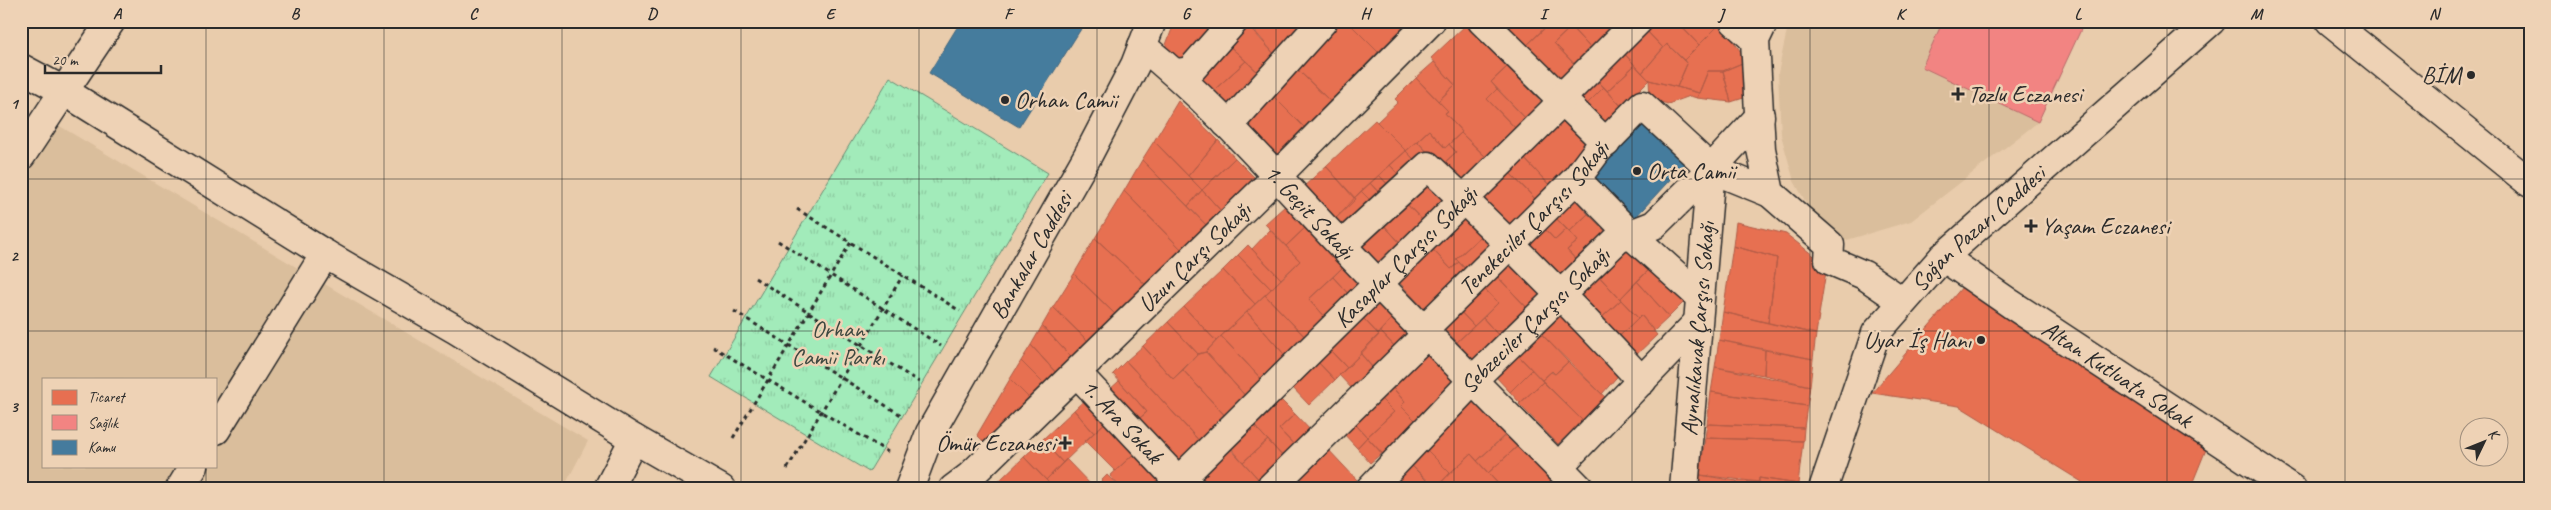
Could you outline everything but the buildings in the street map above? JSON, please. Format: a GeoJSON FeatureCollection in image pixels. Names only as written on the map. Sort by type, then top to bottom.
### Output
{"type":"FeatureCollection","features":[{"type":"Feature","properties":{"kind":"street"},"geometry":{"type":"LineString","coordinates":[[21,156],[111,21]]}},
{"type":"Feature","properties":{"kind":"street","name":"Bankalar Caddesi"},"geometry":{"type":"LineString","coordinates":[[913,479],[930,433],[1087,157],[1135,65],[1152,21]]}},
{"type":"Feature","properties":{"kind":"street"},"geometry":{"type":"LineString","coordinates":[[1176,73],[1190,71],[1234,21]]}},
{"type":"Feature","properties":{"kind":"street"},"geometry":{"type":"LineString","coordinates":[[1226,123],[1236,117],[1323,21]]}},
{"type":"Feature","properties":{"kind":"street","name":"Uzun Çarşı Sokağı"},"geometry":{"type":"LineString","coordinates":[[953,489],[969,477],[1077,373],[1431,21]]}},
{"type":"Feature","properties":{"kind":"street"},"geometry":{"type":"LineString","coordinates":[[1482,21],[1561,102],[1606,143]]}},
{"type":"Feature","properties":{"kind":"street","name":"Kasaplar Çarşısı Sokağı"},"geometry":{"type":"LineString","coordinates":[[1180,486],[1378,283],[1561,102],[1638,21]]}},
{"type":"Feature","properties":{"kind":"street"},"geometry":{"type":"LineString","coordinates":[[1734,21],[1760,30],[1761,149],[1770,193]]}},
{"type":"Feature","properties":{"kind":"street","name":"Soğan Pazarı Caddesi"},"geometry":{"type":"LineString","coordinates":[[1823,489],[1876,333],[1902,301],[1943,257],[2211,21]]}},
{"type":"Feature","properties":{"kind":"street"},"geometry":{"type":"LineString","coordinates":[[2330,21],[2530,183]]}},
{"type":"Feature","properties":{"kind":"street","name":"1. Geçit Sokağı"},"geometry":{"type":"LineString","coordinates":[[1142,46],[1176,73],[1226,123],[1473,382],[1580,489]]}},
{"type":"Feature","properties":{"kind":"street"},"geometry":{"type":"LineString","coordinates":[[21,68],[64,91],[325,254],[456,329],[634,439],[721,489]]}},
{"type":"Feature","properties":{"kind":"street","name":"Tenekeciler Çarşısı Sokağı"},"geometry":{"type":"LineString","coordinates":[[1269,489],[1576,179],[1606,143],[1642,105],[1711,169]]}},
{"type":"Feature","properties":{"kind":"street","name":"Sebzeciler Çarşısı Sokağı"},"geometry":{"type":"LineString","coordinates":[[1370,489],[1559,295],[1618,239],[1629,233],[1654,225],[1711,169],[1760,116]]}},
{"type":"Feature","properties":{"kind":"street"},"geometry":{"type":"LineString","coordinates":[[1342,245],[1428,166],[1510,244],[1642,380]]}},
{"type":"Feature","properties":{"kind":"street"},"geometry":{"type":"LineString","coordinates":[[1711,169],[1770,193],[1830,245],[1830,260],[1864,275],[1902,301]]}},
{"type":"Feature","properties":{"kind":"street","name":"Aynalıkavak Çarşısı Sokağı"},"geometry":{"type":"LineString","coordinates":[[1684,489],[1711,169]]}},
{"type":"Feature","properties":{"kind":"street"},"geometry":{"type":"LineString","coordinates":[[1576,179],[1629,233],[1699,296]]}},
{"type":"Feature","properties":{"kind":"street"},"geometry":{"type":"LineString","coordinates":[[218,427],[325,254]]}},
{"type":"Feature","properties":{"kind":"street","name":"Altan Kutluata Sokak"},"geometry":{"type":"LineString","coordinates":[[1943,257],[2283,486]]}},
{"type":"Feature","properties":{"kind":"street"},"geometry":{"type":"LineString","coordinates":[[1558,467],[1697,323]]}},
{"type":"Feature","properties":{"kind":"street","name":"1. Ara Sokak"},"geometry":{"type":"LineString","coordinates":[[1077,373],[1180,486]]}},
{"type":"Feature","properties":{"kind":"street"},"geometry":{"type":"LineString","coordinates":[[608,489],[634,439]]}},
{"type":"Feature","properties":{"kind":"street"},"geometry":{"type":"LineString","coordinates":[[180,489],[193,468]]}},
{"type":"Feature","properties":{"kind":"path"},"geometry":{"type":"LineString","coordinates":[[797,209],[988,329]]}},
{"type":"Feature","properties":{"kind":"path"},"geometry":{"type":"LineString","coordinates":[[778,241],[968,364]]}},
{"type":"Feature","properties":{"kind":"path"},"geometry":{"type":"LineString","coordinates":[[733,438],[851,242]]}},
{"type":"Feature","properties":{"kind":"path"},"geometry":{"type":"LineString","coordinates":[[787,469],[903,275]]}},
{"type":"Feature","properties":{"kind":"path"},"geometry":{"type":"LineString","coordinates":[[755,278],[947,401]]}},
{"type":"Feature","properties":{"kind":"path"},"geometry":{"type":"LineString","coordinates":[[734,311],[930,433]]}},
{"type":"Feature","properties":{"kind":"path"},"geometry":{"type":"LineString","coordinates":[[712,347],[821,412],[913,479]]}},
{"type":"Feature","properties":{"kind":"shaded area"},"geometry":{"type":"Polygon","coordinates":[[[1789,21],[1943,21],[1922,67],[2038,122],[1911,221],[1830,245],[1794,181],[1781,135],[1778,73],[1789,21]]]}},
{"type":"Feature","properties":{"kind":"shaded area"},"geometry":{"type":"Polygon","coordinates":[[[58,125],[588,441],[563,489],[21,489],[21,185],[58,125]]]}},
{"type":"Feature","properties":{"kind":"green space","name":"Orhan Camii Parkı"},"geometry":{"type":"Polygon","coordinates":[[[890,77],[1048,173],[869,472],[711,377],[890,77]]]}},
{"type":"Feature","properties":{"kind":"place","name":"BİM"},"geometry":{"type":"Point","coordinates":[2471,75]}},
{"type":"Feature","properties":{"kind":"place","name":"Tozlu Eczanesi"},"geometry":{"type":"Point","coordinates":[1958,94]}},
{"type":"Feature","properties":{"kind":"place","name":"Orhan Camii"},"geometry":{"type":"Point","coordinates":[1005,100]}},
{"type":"Feature","properties":{"kind":"place","name":"Orta Camii"},"geometry":{"type":"Point","coordinates":[1637,171]}},
{"type":"Feature","properties":{"kind":"place","name":"Yaşam Eczanesi"},"geometry":{"type":"Point","coordinates":[2031,226]}},
{"type":"Feature","properties":{"kind":"place","name":"Uyar İş Hanı"},"geometry":{"type":"Point","coordinates":[1981,340]}},
{"type":"Feature","properties":{"kind":"place","name":"Ömür Eczanesi"},"geometry":{"type":"Point","coordinates":[1065,443]}}]}
